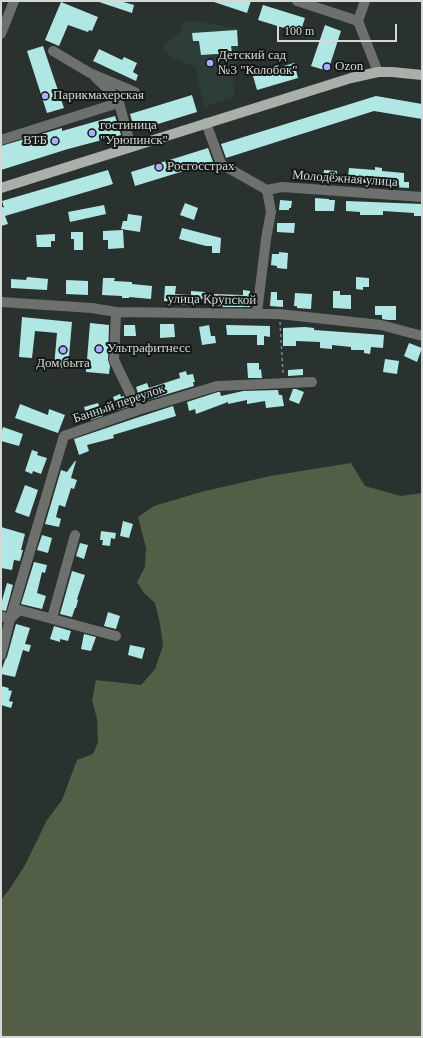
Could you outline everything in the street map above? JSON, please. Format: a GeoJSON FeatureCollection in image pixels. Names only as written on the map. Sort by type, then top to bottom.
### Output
{"type":"FeatureCollection","features":[{"type":"Feature","properties":{"kind":"main road"},"geometry":{"type":"LineString","coordinates":[[1,188],[351,78],[378,72],[422,75]]}},
{"type":"Feature","properties":{"kind":"street"},"geometry":{"type":"LineString","coordinates":[[1,34],[14,1]]}},
{"type":"Feature","properties":{"kind":"street"},"geometry":{"type":"LineString","coordinates":[[297,1],[358,21]]}},
{"type":"Feature","properties":{"kind":"street"},"geometry":{"type":"LineString","coordinates":[[365,1],[358,21],[378,72]]}},
{"type":"Feature","properties":{"kind":"street"},"geometry":{"type":"LineString","coordinates":[[53,50],[90,73],[135,92]]}},
{"type":"Feature","properties":{"kind":"street"},"geometry":{"type":"LineString","coordinates":[[90,73],[118,99],[131,147]]}},
{"type":"Feature","properties":{"kind":"street"},"geometry":{"type":"LineString","coordinates":[[1,140],[118,103]]}},
{"type":"Feature","properties":{"kind":"street"},"geometry":{"type":"LineString","coordinates":[[206,123],[221,164],[267,190],[271,212],[256,313]]}},
{"type":"Feature","properties":{"kind":"street","name":"Молодёжная улица"},"geometry":{"type":"LineString","coordinates":[[267,190],[282,188],[422,197]]}},
{"type":"Feature","properties":{"kind":"street","name":"улица Крупской"},"geometry":{"type":"LineString","coordinates":[[1,302],[92,308],[116,312],[279,314],[381,325],[422,336]]}},
{"type":"Feature","properties":{"kind":"street"},"geometry":{"type":"LineString","coordinates":[[116,312],[114,360],[138,410]]}},
{"type":"Feature","properties":{"kind":"street","name":"Банный переулок"},"geometry":{"type":"LineString","coordinates":[[1,655],[6,617],[64,436],[138,410],[217,386],[312,382]]}},
{"type":"Feature","properties":{"kind":"street"},"geometry":{"type":"LineString","coordinates":[[52,618],[75,535]]}},
{"type":"Feature","properties":{"kind":"street"},"geometry":{"type":"LineString","coordinates":[[6,617],[19,610],[116,636]]}},
{"type":"Feature","properties":{"kind":"path"},"geometry":{"type":"LineString","coordinates":[[279,314],[284,382]]}},
{"type":"Feature","properties":{"kind":"shaded area","name":"Детский сад №3 \"Колобок\""},"geometry":{"type":"Polygon","coordinates":[[[184,21],[205,22],[230,28],[238,28],[239,49],[233,81],[235,97],[204,107],[195,67],[172,58],[162,47],[181,31],[184,21]]]}},
{"type":"Feature","properties":{"kind":"green space"},"geometry":{"type":"Polygon","coordinates":[[[351,463],[365,486],[401,496],[422,493],[422,1037],[1,1037],[1,900],[25,865],[47,820],[62,800],[77,760],[93,754],[98,742],[97,719],[92,700],[96,680],[141,685],[155,669],[163,646],[155,603],[144,593],[137,582],[145,567],[146,548],[138,517],[154,506],[201,492],[270,476],[351,463]]]}},
{"type":"Feature","properties":{"kind":"building"},"geometry":{"type":"Polygon","coordinates":[[[99,1],[120,1],[134,5],[132,13],[99,1]]]}},
{"type":"Feature","properties":{"kind":"building"},"geometry":{"type":"Polygon","coordinates":[[[251,1],[247,13],[214,2],[251,1]]]}},
{"type":"Feature","properties":{"kind":"building"},"geometry":{"type":"Polygon","coordinates":[[[61,2],[98,17],[92,31],[89,30],[88,32],[68,25],[59,46],[45,40],[61,2]]]}},
{"type":"Feature","properties":{"kind":"building"},"geometry":{"type":"Polygon","coordinates":[[[263,5],[305,18],[300,33],[258,20],[263,5]]]}},
{"type":"Feature","properties":{"kind":"building"},"geometry":{"type":"Polygon","coordinates":[[[325,25],[341,31],[328,71],[311,66],[325,25]]]}},
{"type":"Feature","properties":{"kind":"building"},"geometry":{"type":"Polygon","coordinates":[[[237,30],[238,46],[231,46],[232,53],[201,55],[199,41],[193,41],[192,33],[237,30]]]}},
{"type":"Feature","properties":{"kind":"building"},"geometry":{"type":"Polygon","coordinates":[[[43,46],[64,108],[47,113],[27,51],[43,46]]]}},
{"type":"Feature","properties":{"kind":"building"},"geometry":{"type":"Polygon","coordinates":[[[99,49],[122,60],[124,57],[137,63],[133,72],[138,75],[136,81],[93,61],[99,49]]]}},
{"type":"Feature","properties":{"kind":"building"},"geometry":{"type":"Polygon","coordinates":[[[294,63],[298,78],[257,90],[253,76],[294,63]]]}},
{"type":"Feature","properties":{"kind":"building"},"geometry":{"type":"Polygon","coordinates":[[[192,95],[197,112],[135,131],[130,114],[192,95]]]}},
{"type":"Feature","properties":{"kind":"building"},"geometry":{"type":"Polygon","coordinates":[[[376,96],[422,104],[422,119],[374,111],[226,158],[221,144],[376,96]]]}},
{"type":"Feature","properties":{"kind":"building"},"geometry":{"type":"Polygon","coordinates":[[[115,116],[121,135],[68,149],[1,170],[1,146],[62,128],[62,131],[115,116]]]}},
{"type":"Feature","properties":{"kind":"building"},"geometry":{"type":"Polygon","coordinates":[[[208,148],[213,162],[135,186],[131,172],[208,148]]]}},
{"type":"Feature","properties":{"kind":"building"},"geometry":{"type":"Polygon","coordinates":[[[375,167],[382,168],[382,171],[404,173],[404,182],[409,182],[409,188],[350,182],[350,176],[348,176],[349,168],[375,170],[375,167]]]}},
{"type":"Feature","properties":{"kind":"building"},"geometry":{"type":"Polygon","coordinates":[[[108,170],[113,184],[5,216],[8,224],[1,226],[1,207],[4,208],[2,201],[108,170]]]}},
{"type":"Feature","properties":{"kind":"building"},"geometry":{"type":"Polygon","coordinates":[[[324,170],[337,171],[336,182],[323,181],[324,170]]]}},
{"type":"Feature","properties":{"kind":"building"},"geometry":{"type":"Polygon","coordinates":[[[315,198],[335,200],[334,211],[315,211],[315,198]]]}},
{"type":"Feature","properties":{"kind":"building"},"geometry":{"type":"Polygon","coordinates":[[[280,200],[292,201],[291,208],[289,208],[289,210],[279,210],[280,200]]]}},
{"type":"Feature","properties":{"kind":"building"},"geometry":{"type":"Polygon","coordinates":[[[346,201],[422,204],[422,216],[414,216],[414,213],[383,211],[383,215],[360,215],[360,212],[346,211],[346,201]]]}},
{"type":"Feature","properties":{"kind":"building"},"geometry":{"type":"Polygon","coordinates":[[[185,203],[198,208],[194,220],[180,215],[185,203]]]}},
{"type":"Feature","properties":{"kind":"building"},"geometry":{"type":"Polygon","coordinates":[[[104,205],[106,214],[70,222],[68,212],[104,205]]]}},
{"type":"Feature","properties":{"kind":"building"},"geometry":{"type":"Polygon","coordinates":[[[128,214],[142,216],[140,232],[121,229],[123,221],[127,221],[128,214]]]}},
{"type":"Feature","properties":{"kind":"building"},"geometry":{"type":"Polygon","coordinates":[[[277,223],[295,223],[294,233],[277,232],[277,223]]]}},
{"type":"Feature","properties":{"kind":"building"},"geometry":{"type":"Polygon","coordinates":[[[182,228],[221,238],[220,253],[212,253],[212,246],[206,246],[179,239],[182,228]]]}},
{"type":"Feature","properties":{"kind":"building"},"geometry":{"type":"Polygon","coordinates":[[[123,230],[124,248],[108,249],[108,240],[103,240],[103,231],[123,230]]]}},
{"type":"Feature","properties":{"kind":"building"},"geometry":{"type":"Polygon","coordinates":[[[71,232],[83,232],[83,250],[74,250],[74,239],[71,239],[71,232]]]}},
{"type":"Feature","properties":{"kind":"building"},"geometry":{"type":"Polygon","coordinates":[[[55,234],[55,241],[51,241],[51,247],[37,247],[36,235],[55,234]]]}},
{"type":"Feature","properties":{"kind":"building"},"geometry":{"type":"Polygon","coordinates":[[[279,252],[288,253],[287,269],[277,268],[277,266],[271,265],[272,254],[279,254],[279,252]]]}},
{"type":"Feature","properties":{"kind":"building"},"geometry":{"type":"Polygon","coordinates":[[[27,277],[48,279],[47,290],[11,288],[11,279],[26,280],[27,277]]]}},
{"type":"Feature","properties":{"kind":"building"},"geometry":{"type":"Polygon","coordinates":[[[356,277],[369,278],[369,287],[363,287],[363,290],[356,289],[356,277]]]}},
{"type":"Feature","properties":{"kind":"building"},"geometry":{"type":"Polygon","coordinates":[[[103,278],[115,278],[114,281],[132,282],[132,284],[152,286],[151,299],[129,297],[122,298],[122,296],[102,295],[103,278]]]}},
{"type":"Feature","properties":{"kind":"building"},"geometry":{"type":"Polygon","coordinates":[[[66,280],[88,281],[88,295],[66,294],[66,280]]]}},
{"type":"Feature","properties":{"kind":"building"},"geometry":{"type":"Polygon","coordinates":[[[165,286],[176,286],[175,294],[191,295],[191,291],[205,292],[205,299],[200,299],[200,305],[181,305],[181,302],[164,301],[165,286]]]}},
{"type":"Feature","properties":{"kind":"building"},"geometry":{"type":"Polygon","coordinates":[[[243,290],[250,291],[250,307],[214,307],[214,294],[243,295],[243,290]]]}},
{"type":"Feature","properties":{"kind":"building"},"geometry":{"type":"Polygon","coordinates":[[[333,291],[340,291],[340,295],[351,295],[351,309],[333,308],[333,291]]]}},
{"type":"Feature","properties":{"kind":"building"},"geometry":{"type":"Polygon","coordinates":[[[271,292],[277,292],[277,300],[283,300],[283,307],[270,306],[271,292]]]}},
{"type":"Feature","properties":{"kind":"building"},"geometry":{"type":"Polygon","coordinates":[[[295,293],[312,294],[311,309],[297,308],[297,306],[294,306],[295,293]]]}},
{"type":"Feature","properties":{"kind":"building"},"geometry":{"type":"Polygon","coordinates":[[[375,306],[396,306],[396,320],[382,319],[382,315],[375,315],[375,306]]]}},
{"type":"Feature","properties":{"kind":"building","name":"Дом быта"},"geometry":{"type":"Polygon","coordinates":[[[22,317],[72,322],[68,368],[54,367],[57,333],[35,331],[32,358],[19,357],[22,317]]]}},
{"type":"Feature","properties":{"kind":"building","name":"Ультрафитнесс"},"geometry":{"type":"Polygon","coordinates":[[[90,323],[109,325],[109,374],[86,372],[90,323]]]}},
{"type":"Feature","properties":{"kind":"building"},"geometry":{"type":"Polygon","coordinates":[[[160,324],[174,324],[175,337],[160,338],[160,324]]]}},
{"type":"Feature","properties":{"kind":"building"},"geometry":{"type":"Polygon","coordinates":[[[124,325],[135,325],[136,336],[124,336],[124,325]]]}},
{"type":"Feature","properties":{"kind":"building"},"geometry":{"type":"Polygon","coordinates":[[[209,325],[211,336],[215,336],[216,343],[202,345],[199,327],[209,325]]]}},
{"type":"Feature","properties":{"kind":"building"},"geometry":{"type":"Polygon","coordinates":[[[226,325],[270,326],[270,337],[264,336],[264,345],[257,345],[257,335],[227,335],[226,325]]]}},
{"type":"Feature","properties":{"kind":"building"},"geometry":{"type":"Polygon","coordinates":[[[283,328],[314,328],[314,330],[384,335],[383,348],[371,347],[370,354],[364,353],[364,350],[351,350],[351,347],[332,345],[332,349],[320,348],[320,342],[296,341],[296,346],[283,346],[283,328]]]}},
{"type":"Feature","properties":{"kind":"building"},"geometry":{"type":"Polygon","coordinates":[[[409,343],[422,348],[417,362],[404,356],[409,343]]]}},
{"type":"Feature","properties":{"kind":"building"},"geometry":{"type":"Polygon","coordinates":[[[385,359],[399,361],[397,374],[383,372],[385,359]]]}},
{"type":"Feature","properties":{"kind":"building"},"geometry":{"type":"Polygon","coordinates":[[[247,363],[259,363],[259,370],[261,369],[262,378],[248,378],[247,363]]]}},
{"type":"Feature","properties":{"kind":"building"},"geometry":{"type":"Polygon","coordinates":[[[303,369],[303,375],[288,376],[288,370],[303,369]]]}},
{"type":"Feature","properties":{"kind":"building"},"geometry":{"type":"Polygon","coordinates":[[[186,371],[187,375],[193,374],[195,382],[193,382],[194,386],[141,402],[136,387],[147,383],[149,388],[180,378],[179,373],[186,371]]]}},
{"type":"Feature","properties":{"kind":"building"},"geometry":{"type":"Polygon","coordinates":[[[293,389],[304,392],[299,404],[289,400],[293,389]]]}},
{"type":"Feature","properties":{"kind":"building"},"geometry":{"type":"Polygon","coordinates":[[[278,390],[279,395],[282,395],[284,406],[266,408],[265,401],[247,404],[247,400],[228,404],[228,402],[196,414],[195,409],[189,411],[187,402],[218,392],[220,392],[221,396],[243,391],[278,390]]]}},
{"type":"Feature","properties":{"kind":"building"},"geometry":{"type":"Polygon","coordinates":[[[120,394],[121,397],[124,396],[128,407],[118,410],[113,397],[120,394]]]}},
{"type":"Feature","properties":{"kind":"building"},"geometry":{"type":"Polygon","coordinates":[[[98,403],[103,416],[91,420],[89,414],[86,414],[84,407],[98,403]]]}},
{"type":"Feature","properties":{"kind":"building"},"geometry":{"type":"Polygon","coordinates":[[[20,404],[48,415],[49,409],[65,415],[58,433],[15,418],[20,404]]]}},
{"type":"Feature","properties":{"kind":"building"},"geometry":{"type":"Polygon","coordinates":[[[173,406],[176,416],[113,435],[114,438],[87,445],[89,451],[79,455],[74,439],[173,406]]]}},
{"type":"Feature","properties":{"kind":"building"},"geometry":{"type":"Polygon","coordinates":[[[3,427],[23,434],[19,446],[1,441],[3,427]]]}},
{"type":"Feature","properties":{"kind":"building"},"geometry":{"type":"Polygon","coordinates":[[[32,450],[38,452],[37,455],[47,458],[41,474],[33,471],[32,474],[25,471],[32,450]]]}},
{"type":"Feature","properties":{"kind":"building"},"geometry":{"type":"Polygon","coordinates":[[[75,461],[71,478],[77,480],[74,489],[71,488],[65,507],[59,505],[56,517],[61,519],[59,527],[45,524],[61,470],[67,472],[75,461]]]}},
{"type":"Feature","properties":{"kind":"building"},"geometry":{"type":"Polygon","coordinates":[[[25,485],[38,490],[29,517],[15,512],[25,485]]]}},
{"type":"Feature","properties":{"kind":"building"},"geometry":{"type":"Polygon","coordinates":[[[123,521],[133,524],[129,538],[120,536],[123,521]]]}},
{"type":"Feature","properties":{"kind":"building"},"geometry":{"type":"Polygon","coordinates":[[[1,527],[25,534],[20,561],[14,560],[12,570],[1,568],[1,527]]]}},
{"type":"Feature","properties":{"kind":"building"},"geometry":{"type":"Polygon","coordinates":[[[101,531],[116,533],[115,539],[111,538],[110,546],[102,545],[103,540],[100,540],[101,531]]]}},
{"type":"Feature","properties":{"kind":"building"},"geometry":{"type":"Polygon","coordinates":[[[42,535],[52,538],[48,553],[37,550],[42,535]]]}},
{"type":"Feature","properties":{"kind":"building"},"geometry":{"type":"Polygon","coordinates":[[[80,543],[88,545],[84,559],[76,556],[80,543]]]}},
{"type":"Feature","properties":{"kind":"building"},"geometry":{"type":"Polygon","coordinates":[[[34,562],[47,565],[45,573],[42,572],[37,593],[46,596],[42,609],[21,604],[34,562]]]}},
{"type":"Feature","properties":{"kind":"building"},"geometry":{"type":"Polygon","coordinates":[[[72,571],[85,575],[72,617],[60,614],[72,571]]]}},
{"type":"Feature","properties":{"kind":"building"},"geometry":{"type":"Polygon","coordinates":[[[7,583],[13,585],[6,611],[1,610],[1,604],[7,583]]]}},
{"type":"Feature","properties":{"kind":"building"},"geometry":{"type":"Polygon","coordinates":[[[108,612],[120,616],[116,629],[104,626],[108,612]]]}},
{"type":"Feature","properties":{"kind":"building"},"geometry":{"type":"Polygon","coordinates":[[[16,624],[30,628],[25,644],[31,645],[29,652],[23,650],[15,677],[1,674],[1,672],[7,657],[16,624]]]}},
{"type":"Feature","properties":{"kind":"building"},"geometry":{"type":"Polygon","coordinates":[[[54,626],[71,631],[68,641],[60,639],[60,642],[50,639],[54,626]]]}},
{"type":"Feature","properties":{"kind":"building"},"geometry":{"type":"Polygon","coordinates":[[[84,634],[96,637],[91,651],[81,649],[84,634]]]}},
{"type":"Feature","properties":{"kind":"building"},"geometry":{"type":"Polygon","coordinates":[[[130,645],[145,648],[142,659],[128,655],[130,645]]]}},
{"type":"Feature","properties":{"kind":"building"},"geometry":{"type":"Polygon","coordinates":[[[1,686],[9,688],[8,690],[12,691],[9,701],[13,702],[11,708],[1,705],[1,686]]]}},
{"type":"Feature","properties":{"kind":"place","name":"Детский сад №3 \"Колобок\""},"geometry":{"type":"Point","coordinates":[210,63]}},
{"type":"Feature","properties":{"kind":"place","name":"Ozon"},"geometry":{"type":"Point","coordinates":[327,67]}},
{"type":"Feature","properties":{"kind":"place","name":"Парикмахерская"},"geometry":{"type":"Point","coordinates":[45,96]}},
{"type":"Feature","properties":{"kind":"place","name":"гостиница \"Урюпинск\""},"geometry":{"type":"Point","coordinates":[92,133]}},
{"type":"Feature","properties":{"kind":"place","name":"ВТБ"},"geometry":{"type":"Point","coordinates":[55,141]}},
{"type":"Feature","properties":{"kind":"place","name":"Росгосстрах"},"geometry":{"type":"Point","coordinates":[159,167]}},
{"type":"Feature","properties":{"kind":"place","name":"Ультрафитнесс"},"geometry":{"type":"Point","coordinates":[99,349]}},
{"type":"Feature","properties":{"kind":"place","name":"Дом быта"},"geometry":{"type":"Point","coordinates":[63,350]}}]}
